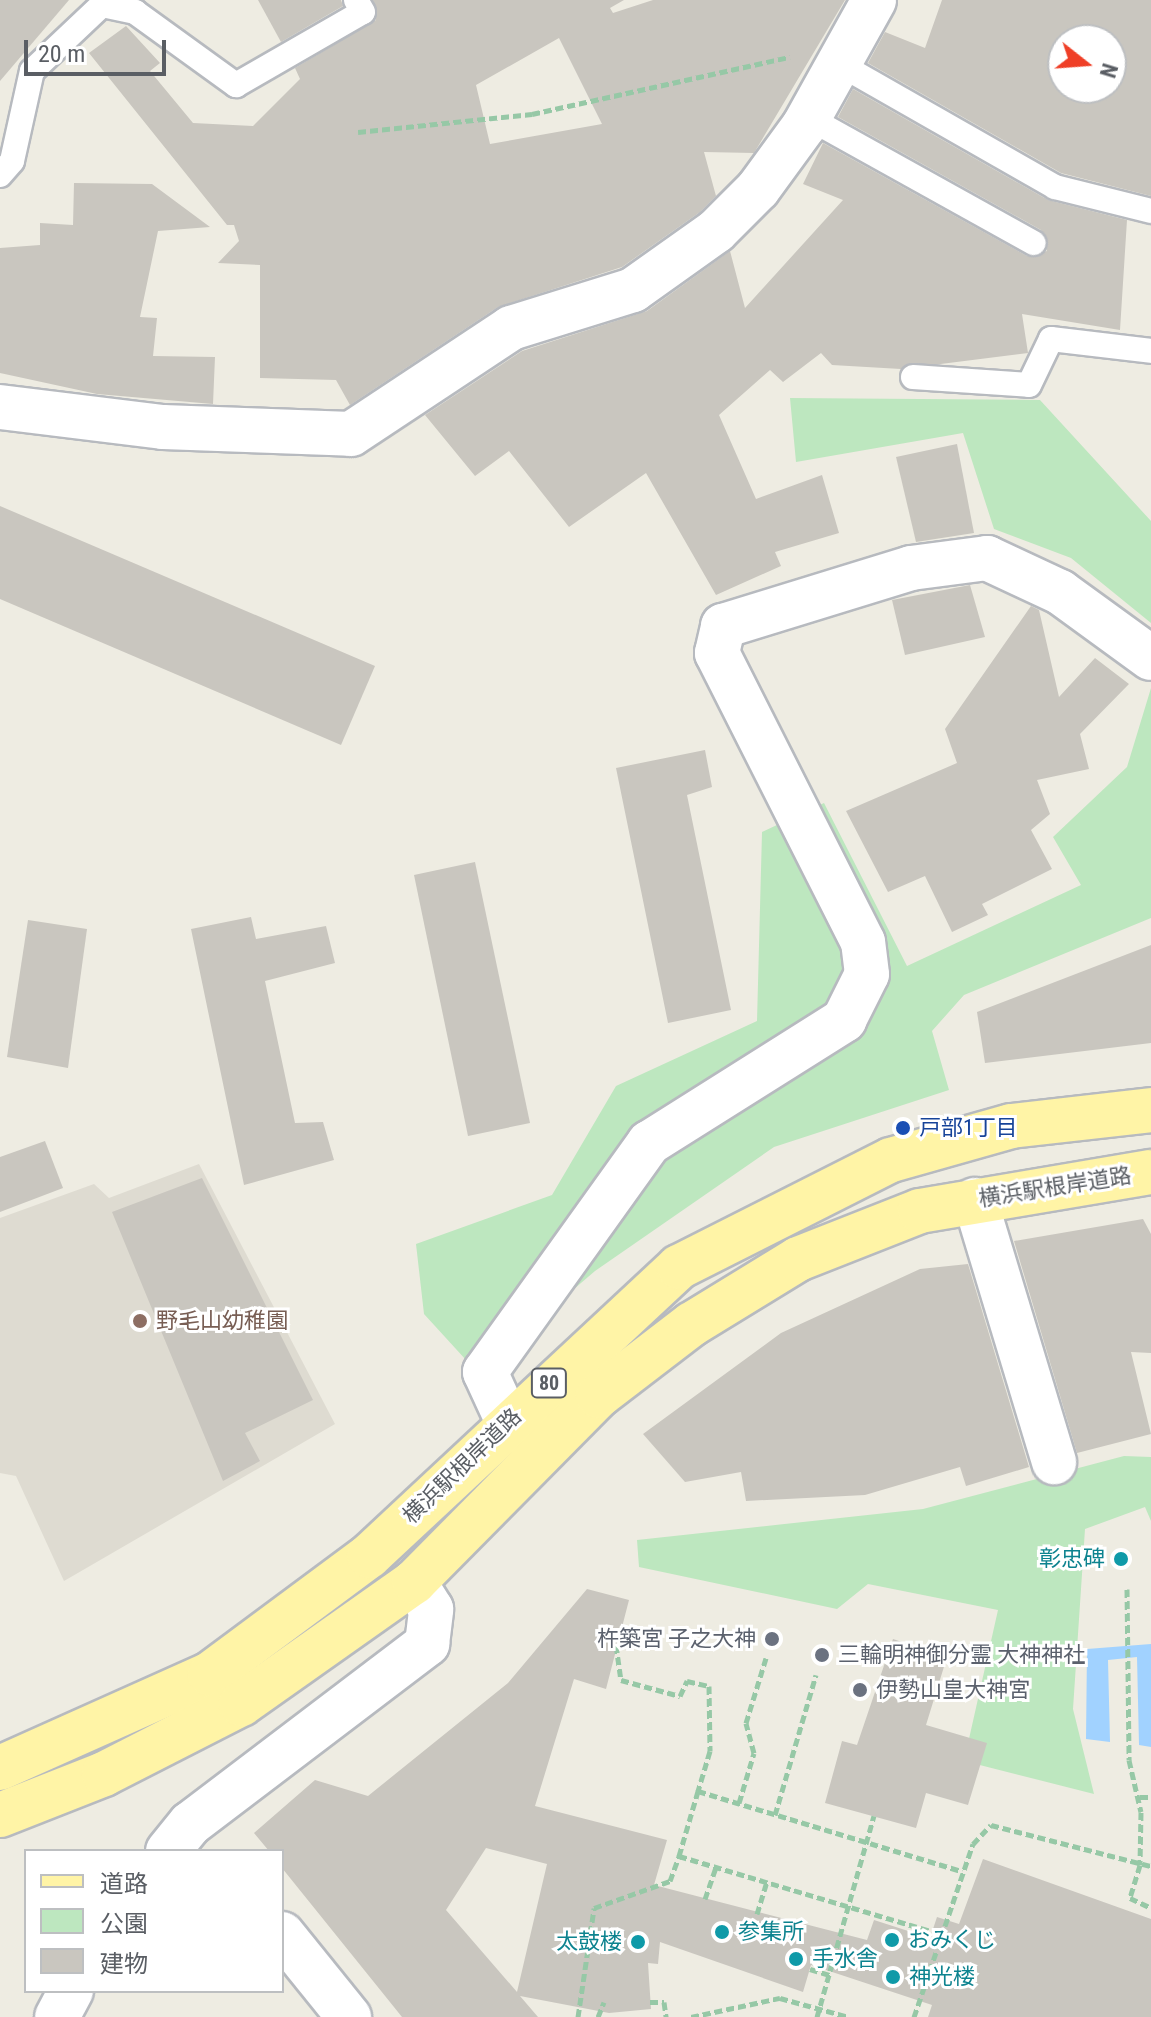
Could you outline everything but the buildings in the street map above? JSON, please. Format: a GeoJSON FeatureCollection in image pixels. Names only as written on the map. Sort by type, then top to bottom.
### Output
{"type":"FeatureCollection","features":[{"type":"Feature","properties":{"kind":"main road","name":"横浜駅根岸道路"},"geometry":{"type":"LineString","coordinates":[[0,1768],[210,1674],[369,1556],[508,1422],[679,1267],[863,1174],[1011,1126],[1151,1110]]}},
{"type":"Feature","properties":{"kind":"main road","name":"横浜駅根岸道路"},"geometry":{"type":"LineString","coordinates":[[0,1815],[104,1774],[241,1704],[414,1582],[598,1396],[692,1324],[798,1259],[920,1211],[1151,1172]]}},
{"type":"Feature","properties":{"kind":"street"},"geometry":{"type":"LineString","coordinates":[[0,407],[163,427],[351,434],[511,328],[633,290],[674,264],[758,189],[839,73],[874,0]]}},
{"type":"Feature","properties":{"kind":"street"},"geometry":{"type":"LineString","coordinates":[[508,1422],[485,1372],[649,1143],[844,1020],[867,974],[863,942],[717,653],[723,626],[911,568],[987,558],[1048,584],[1151,658]]}},
{"type":"Feature","properties":{"kind":"street"},"geometry":{"type":"LineString","coordinates":[[975,1200],[1054,1462]]}},
{"type":"Feature","properties":{"kind":"street"},"geometry":{"type":"LineString","coordinates":[[190,1842],[427,1644],[431,1609],[414,1582]]}},
{"type":"Feature","properties":{"kind":"street"},"geometry":{"type":"LineString","coordinates":[[284,1936],[349,2017]]}},
{"type":"Feature","properties":{"kind":"street"},"geometry":{"type":"LineString","coordinates":[[57,2017],[70,1993]]}},
{"type":"Feature","properties":{"kind":"lane"},"geometry":{"type":"LineString","coordinates":[[0,175],[12,161],[32,71],[62,36],[107,3],[135,12],[236,85],[363,12],[356,0]]}},
{"type":"Feature","properties":{"kind":"lane"},"geometry":{"type":"LineString","coordinates":[[839,73],[1055,187],[1151,211]]}},
{"type":"Feature","properties":{"kind":"lane"},"geometry":{"type":"LineString","coordinates":[[809,118],[1034,243]]}},
{"type":"Feature","properties":{"kind":"lane"},"geometry":{"type":"LineString","coordinates":[[913,377],[1029,385],[1051,339],[1151,351]]}},
{"type":"Feature","properties":{"kind":"path"},"geometry":{"type":"LineString","coordinates":[[358,132],[532,114],[795,56],[839,73]]}},
{"type":"Feature","properties":{"kind":"path"},"geometry":{"type":"LineString","coordinates":[[1127,1589],[1129,1760],[1140,1797],[1140,1865],[1130,1898],[1149,1907]]}},
{"type":"Feature","properties":{"kind":"path"},"geometry":{"type":"LineString","coordinates":[[578,2017],[594,1908],[670,1881],[710,1751],[709,1686],[687,1681],[680,1696],[621,1680],[616,1645]]}},
{"type":"Feature","properties":{"kind":"path"},"geometry":{"type":"LineString","coordinates":[[739,1803],[754,1753],[746,1723],[766,1658]]}},
{"type":"Feature","properties":{"kind":"path"},"geometry":{"type":"LineString","coordinates":[[775,1815],[816,1675]]}},
{"type":"Feature","properties":{"kind":"path"},"geometry":{"type":"LineString","coordinates":[[698,1791],[962,1871]]}},
{"type":"Feature","properties":{"kind":"path"},"geometry":{"type":"LineString","coordinates":[[1140,1797],[1151,1797]]}},
{"type":"Feature","properties":{"kind":"path"},"geometry":{"type":"LineString","coordinates":[[817,2017],[874,1816]]}},
{"type":"Feature","properties":{"kind":"path"},"geometry":{"type":"LineString","coordinates":[[914,2017],[962,1871],[991,1825],[1151,1866]]}},
{"type":"Feature","properties":{"kind":"path"},"geometry":{"type":"LineString","coordinates":[[679,1856],[954,1938]]}},
{"type":"Feature","properties":{"kind":"path"},"geometry":{"type":"LineString","coordinates":[[705,1899],[716,1867]]}},
{"type":"Feature","properties":{"kind":"path"},"geometry":{"type":"LineString","coordinates":[[757,1914],[767,1882]]}},
{"type":"Feature","properties":{"kind":"path"},"geometry":{"type":"LineString","coordinates":[[810,1969],[830,1975]]}},
{"type":"Feature","properties":{"kind":"path"},"geometry":{"type":"LineString","coordinates":[[691,2017],[780,1998],[849,2017]]}},
{"type":"Feature","properties":{"kind":"path"},"geometry":{"type":"LineString","coordinates":[[598,2017],[604,2002]]}},
{"type":"Feature","properties":{"kind":"path"},"geometry":{"type":"LineString","coordinates":[[650,2002],[664,2002],[666,2017]]}},
{"type":"Feature","properties":{"kind":"shaded area","name":"野毛山幼稚園"},"geometry":{"type":"Polygon","coordinates":[[[199,1164],[335,1424],[64,1581],[16,1476],[0,1473],[0,1218],[94,1184],[109,1198],[199,1164]]]}},
{"type":"Feature","properties":{"kind":"green space"},"geometry":{"type":"Polygon","coordinates":[[[790,398],[1040,400],[1151,521],[1151,623],[1071,558],[994,529],[963,433],[796,462],[790,398]]]}},
{"type":"Feature","properties":{"kind":"green space"},"geometry":{"type":"Polygon","coordinates":[[[1151,688],[1151,918],[964,995],[932,1031],[949,1090],[774,1147],[595,1271],[477,1372],[424,1314],[416,1244],[552,1195],[616,1086],[757,1021],[762,832],[824,803],[907,966],[1081,885],[1053,837],[1127,767],[1151,688]]]}},
{"type":"Feature","properties":{"kind":"green space"},"geometry":{"type":"Polygon","coordinates":[[[1124,1456],[1151,1457],[1151,1521],[1145,1507],[1085,1529],[1073,1709],[1094,1794],[964,1761],[998,1610],[868,1584],[837,1609],[639,1567],[637,1540],[923,1509],[1124,1456]]]}},
{"type":"Feature","properties":{"kind":"water"},"geometry":{"type":"Polygon","coordinates":[[[1151,1644],[1151,1747],[1139,1745],[1137,1657],[1108,1660],[1110,1742],[1086,1739],[1087,1649],[1151,1644]]]}},
{"type":"Feature","properties":{"kind":"place","name":"戸部1丁目"},"geometry":{"type":"Point","coordinates":[903,1128]}},
{"type":"Feature","properties":{"kind":"place","name":"野毛山幼稚園"},"geometry":{"type":"Point","coordinates":[140,1321]}},
{"type":"Feature","properties":{"kind":"place","name":"彰忠碑"},"geometry":{"type":"Point","coordinates":[1121,1559]}},
{"type":"Feature","properties":{"kind":"place","name":"杵築宮 子之大神"},"geometry":{"type":"Point","coordinates":[772,1639]}},
{"type":"Feature","properties":{"kind":"place","name":"三輪明神御分霊 大神神社"},"geometry":{"type":"Point","coordinates":[822,1655]}},
{"type":"Feature","properties":{"kind":"place","name":"伊勢山皇大神宮"},"geometry":{"type":"Point","coordinates":[860,1690]}},
{"type":"Feature","properties":{"kind":"place","name":"参集所"},"geometry":{"type":"Point","coordinates":[722,1932]}},
{"type":"Feature","properties":{"kind":"place","name":"おみくじ"},"geometry":{"type":"Point","coordinates":[892,1940]}},
{"type":"Feature","properties":{"kind":"place","name":"太鼓楼"},"geometry":{"type":"Point","coordinates":[638,1942]}},
{"type":"Feature","properties":{"kind":"place","name":"手水舎"},"geometry":{"type":"Point","coordinates":[796,1959]}},
{"type":"Feature","properties":{"kind":"place","name":"神光楼"},"geometry":{"type":"Point","coordinates":[893,1977]}}]}
